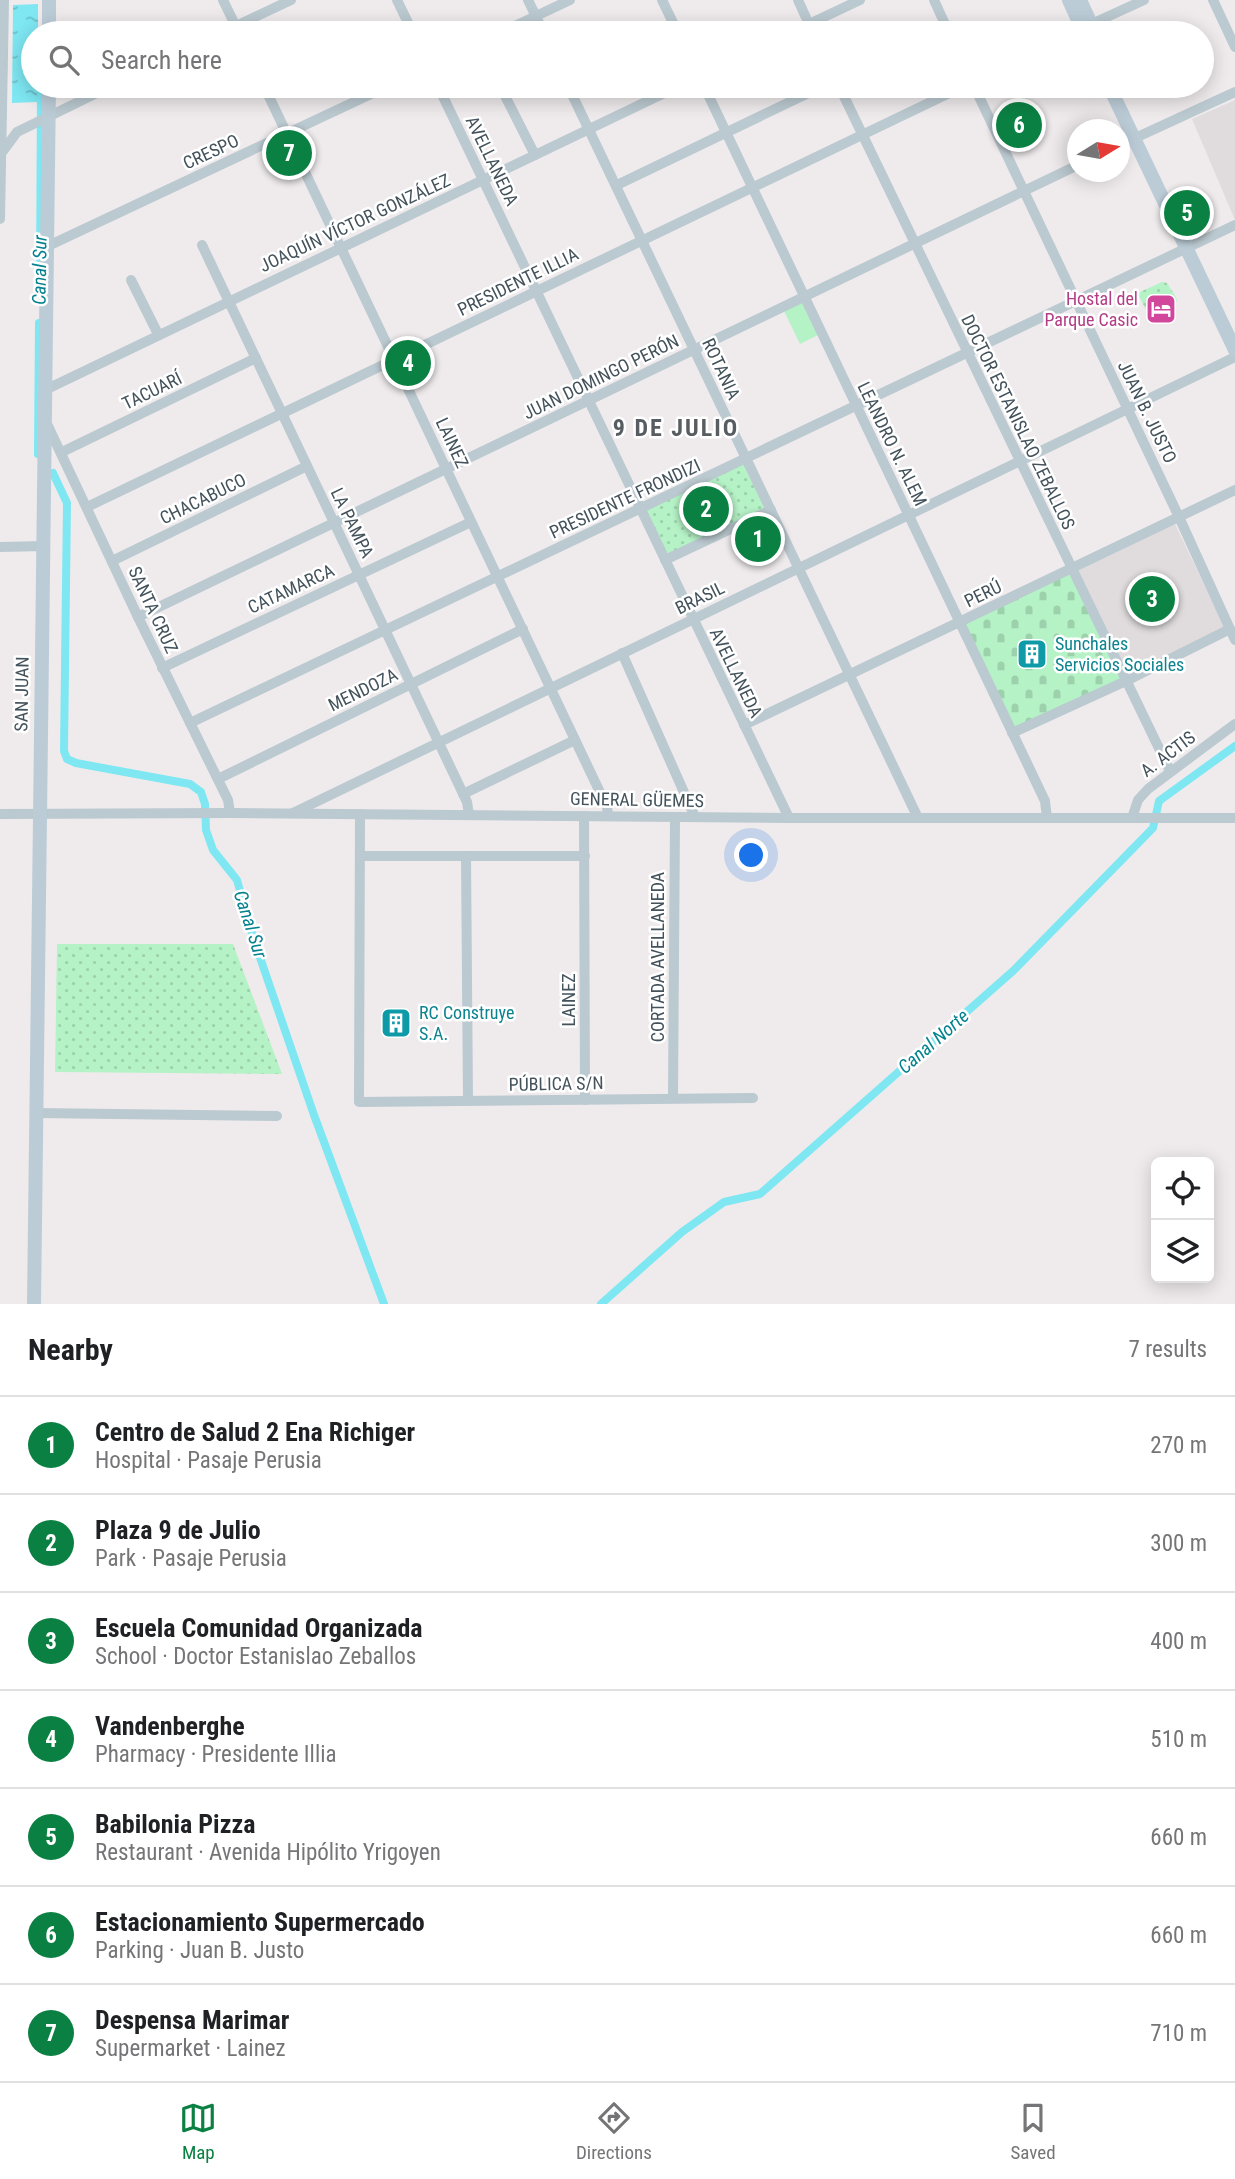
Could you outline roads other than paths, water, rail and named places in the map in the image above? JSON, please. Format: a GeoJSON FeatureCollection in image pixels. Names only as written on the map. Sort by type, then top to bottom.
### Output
{"type":"FeatureCollection","features":[{"type":"Feature","properties":{"kind":"street"},"geometry":{"type":"LineString","coordinates":[[0,219],[4,0]]}},
{"type":"Feature","properties":{"kind":"street"},"geometry":{"type":"LineString","coordinates":[[49,0],[49,21]]}},
{"type":"Feature","properties":{"kind":"street"},"geometry":{"type":"LineString","coordinates":[[223,0],[233,21]]}},
{"type":"Feature","properties":{"kind":"street"},"geometry":{"type":"LineString","coordinates":[[253,21],[290,0]]}},
{"type":"Feature","properties":{"kind":"street"},"geometry":{"type":"LineString","coordinates":[[397,0],[407,21]]}},
{"type":"Feature","properties":{"kind":"street"},"geometry":{"type":"LineString","coordinates":[[528,0],[538,21]]}},
{"type":"Feature","properties":{"kind":"street"},"geometry":{"type":"LineString","coordinates":[[527,21],[570,0]]}},
{"type":"Feature","properties":{"kind":"street"},"geometry":{"type":"LineString","coordinates":[[662,0],[672,21]]}},
{"type":"Feature","properties":{"kind":"street"},"geometry":{"type":"LineString","coordinates":[[798,0],[807,21]]}},
{"type":"Feature","properties":{"kind":"street"},"geometry":{"type":"LineString","coordinates":[[825,21],[860,0]]}},
{"type":"Feature","properties":{"kind":"street"},"geometry":{"type":"LineString","coordinates":[[934,0],[944,21]]}},
{"type":"Feature","properties":{"kind":"street"},"geometry":{"type":"LineString","coordinates":[[1069,0],[1080,21]]}},
{"type":"Feature","properties":{"kind":"street"},"geometry":{"type":"LineString","coordinates":[[1080,0],[1083,21]]}},
{"type":"Feature","properties":{"kind":"street"},"geometry":{"type":"LineString","coordinates":[[1104,21],[1144,0]]}},
{"type":"Feature","properties":{"kind":"street"},"geometry":{"type":"LineString","coordinates":[[1213,0],[1235,47]]}},
{"type":"Feature","properties":{"kind":"street"},"geometry":{"type":"LineString","coordinates":[[1130,140],[1235,92]]}},
{"type":"Feature","properties":{"kind":"street","name":"SAN JUAN"},"geometry":{"type":"LineString","coordinates":[[34,1304],[49,98]]}},
{"type":"Feature","properties":{"kind":"street"},"geometry":{"type":"LineString","coordinates":[[1,153],[20,131],[86,98]]}},
{"type":"Feature","properties":{"kind":"street","name":"LAINEZ"},"geometry":{"type":"LineString","coordinates":[[270,98],[607,807],[608,816]]}},
{"type":"Feature","properties":{"kind":"street","name":"CRESPO"},"geometry":{"type":"LineString","coordinates":[[48,246],[361,98]]}},
{"type":"Feature","properties":{"kind":"street","name":"AVELLANEDA"},"geometry":{"type":"LineString","coordinates":[[444,98],[789,818]]}},
{"type":"Feature","properties":{"kind":"street"},"geometry":{"type":"LineString","coordinates":[[506,98],[535,155]]}},
{"type":"Feature","properties":{"kind":"street","name":"ROTANIA"},"geometry":{"type":"LineString","coordinates":[[573,98],[918,818]]}},
{"type":"Feature","properties":{"kind":"street","name":"JOAQUÍN VÍCTOR GONZÁLEZ"},"geometry":{"type":"LineString","coordinates":[[45,390],[654,98]]}},
{"type":"Feature","properties":{"kind":"street","name":"LEANDRO N. ALEM"},"geometry":{"type":"LineString","coordinates":[[709,98],[1045,801],[1047,818]]}},
{"type":"Feature","properties":{"kind":"street"},"geometry":{"type":"LineString","coordinates":[[617,186],[798,98]]}},
{"type":"Feature","properties":{"kind":"street","name":"DOCTOR ESTANISLAO ZEBALLOS"},"geometry":{"type":"LineString","coordinates":[[844,98],[1170,771]]}},
{"type":"Feature","properties":{"kind":"street","name":"PRESIDENTE ILLIA"},"geometry":{"type":"LineString","coordinates":[[87,507],[939,98]]}},
{"type":"Feature","properties":{"kind":"street","name":"JUAN B. JUSTO"},"geometry":{"type":"LineString","coordinates":[[980,98],[1235,640]]}},
{"type":"Feature","properties":{"kind":"street"},"geometry":{"type":"LineString","coordinates":[[1117,98],[1139,136]]}},
{"type":"Feature","properties":{"kind":"street"},"geometry":{"type":"LineString","coordinates":[[1125,98],[1235,350]]}},
{"type":"Feature","properties":{"kind":"street"},"geometry":{"type":"LineString","coordinates":[[2,125],[10,132],[20,131]]}},
{"type":"Feature","properties":{"kind":"street","name":"JUAN DOMINGO PERÓN"},"geometry":{"type":"LineString","coordinates":[[138,617],[1067,170]]}},
{"type":"Feature","properties":{"kind":"street","name":"PRESIDENTE FRONDIZI"},"geometry":{"type":"LineString","coordinates":[[190,723],[1235,225]]}},
{"type":"Feature","properties":{"kind":"street","name":"LA PAMPA"},"geometry":{"type":"LineString","coordinates":[[202,245],[412,683],[463,794],[469,815]]}},
{"type":"Feature","properties":{"kind":"street"},"geometry":{"type":"LineString","coordinates":[[1191,247],[1235,328]]}},
{"type":"Feature","properties":{"kind":"street"},"geometry":{"type":"LineString","coordinates":[[131,280],[158,334]]}},
{"type":"Feature","properties":{"kind":"street","name":"BRASIL"},"geometry":{"type":"LineString","coordinates":[[293,813],[1235,357]]}},
{"type":"Feature","properties":{"kind":"street","name":"TACUARÍ"},"geometry":{"type":"LineString","coordinates":[[62,452],[256,358]]}},
{"type":"Feature","properties":{"kind":"street","name":"SANTA CRUZ"},"geometry":{"type":"LineString","coordinates":[[45,421],[228,800],[230,813]]}},
{"type":"Feature","properties":{"kind":"street","name":"CHACABUCO"},"geometry":{"type":"LineString","coordinates":[[112,561],[307,466]]}},
{"type":"Feature","properties":{"kind":"street","name":"PERÚ"},"geometry":{"type":"LineString","coordinates":[[744,725],[1235,490]]}},
{"type":"Feature","properties":{"kind":"street"},"geometry":{"type":"LineString","coordinates":[[665,561],[771,510]]}},
{"type":"Feature","properties":{"kind":"street","name":"CATAMARCA"},"geometry":{"type":"LineString","coordinates":[[162,668],[471,522]]}},
{"type":"Feature","properties":{"kind":"street"},"geometry":{"type":"LineString","coordinates":[[0,547],[45,547]]}},
{"type":"Feature","properties":{"kind":"street","name":"MENDOZA"},"geometry":{"type":"LineString","coordinates":[[218,779],[523,629]]}},
{"type":"Feature","properties":{"kind":"street"},"geometry":{"type":"LineString","coordinates":[[1012,733],[1126,681],[1230,629]]}},
{"type":"Feature","properties":{"kind":"street"},"geometry":{"type":"LineString","coordinates":[[622,653],[695,817]]}},
{"type":"Feature","properties":{"kind":"street","name":"A. ACTIS"},"geometry":{"type":"LineString","coordinates":[[1132,818],[1138,800],[1170,771],[1235,724]]}},
{"type":"Feature","properties":{"kind":"street"},"geometry":{"type":"LineString","coordinates":[[463,794],[575,740]]}},
{"type":"Feature","properties":{"kind":"street","name":"GENERAL GÜEMES"},"geometry":{"type":"LineString","coordinates":[[0,814],[1235,818]]}},
{"type":"Feature","properties":{"kind":"street"},"geometry":{"type":"LineString","coordinates":[[360,814],[360,856],[585,856]]}},
{"type":"Feature","properties":{"kind":"street","name":"LAINEZ"},"geometry":{"type":"LineString","coordinates":[[584,816],[585,1100]]}},
{"type":"Feature","properties":{"kind":"street","name":"CORTADA AVELLANEDA"},"geometry":{"type":"LineString","coordinates":[[673,1098],[675,817]]}},
{"type":"Feature","properties":{"kind":"street","name":"PÚBLICA S/N"},"geometry":{"type":"LineString","coordinates":[[360,856],[359,1102],[753,1098]]}},
{"type":"Feature","properties":{"kind":"street"},"geometry":{"type":"LineString","coordinates":[[466,856],[468,1101]]}},
{"type":"Feature","properties":{"kind":"street"},"geometry":{"type":"LineString","coordinates":[[35,1113],[277,1116]]}},
{"type":"Feature","properties":{"kind":"water"},"geometry":{"type":"Polygon","coordinates":[[[38,4],[38,21],[21,21],[21,98],[37,98],[37,102],[12,103],[13,5],[38,4]]]}},
{"type":"Feature","properties":{"kind":"waterway","name":"Canal Sur"},"geometry":{"type":"LineString","coordinates":[[40,289],[41,98]]}},
{"type":"Feature","properties":{"kind":"waterway","name":"Canal Sur"},"geometry":{"type":"LineString","coordinates":[[38,454],[39,323]]}},
{"type":"Feature","properties":{"kind":"waterway","name":"Canal Sur"},"geometry":{"type":"LineString","coordinates":[[53,473],[67,503],[64,751],[67,759],[76,763],[190,784],[201,792],[205,804],[206,830],[213,850],[237,880],[254,940],[314,1115],[384,1304]]}},
{"type":"Feature","properties":{"kind":"waterway","name":"Canal Norte"},"geometry":{"type":"LineString","coordinates":[[601,1304],[682,1232],[724,1202],[760,1194],[1013,971],[1153,828],[1159,801],[1235,746]]}},
{"type":"Feature","properties":{"kind":"place","name":"Estacionamiento Supermercado"},"geometry":{"type":"Point","coordinates":[1019,125]}},
{"type":"Feature","properties":{"kind":"place","name":"Despensa Marimar"},"geometry":{"type":"Point","coordinates":[289,153]}},
{"type":"Feature","properties":{"kind":"place","name":"Babilonia Pizza"},"geometry":{"type":"Point","coordinates":[1187,213]}},
{"type":"Feature","properties":{"kind":"place","name":"Hostal del Parque Casic"},"geometry":{"type":"Point","coordinates":[1161,309]}},
{"type":"Feature","properties":{"kind":"place","name":"Vandenberghe"},"geometry":{"type":"Point","coordinates":[408,363]}},
{"type":"Feature","properties":{"kind":"place","name":"Plaza 9 de Julio"},"geometry":{"type":"Point","coordinates":[706,509]}},
{"type":"Feature","properties":{"kind":"place","name":"Centro de Salud 2 Ena Richiger"},"geometry":{"type":"Point","coordinates":[758,539]}},
{"type":"Feature","properties":{"kind":"place","name":"Escuela Comunidad Organizada"},"geometry":{"type":"Point","coordinates":[1152,599]}},
{"type":"Feature","properties":{"kind":"place","name":"Sunchales Servicios Sociales"},"geometry":{"type":"Point","coordinates":[1032,654]}},
{"type":"Feature","properties":{"kind":"place","name":"RC Construye S.A."},"geometry":{"type":"Point","coordinates":[396,1023]}},
{"type":"Feature","properties":{"kind":"district","name":"9 DE JULIO"},"geometry":{"type":"Point","coordinates":[676,428]}}]}
